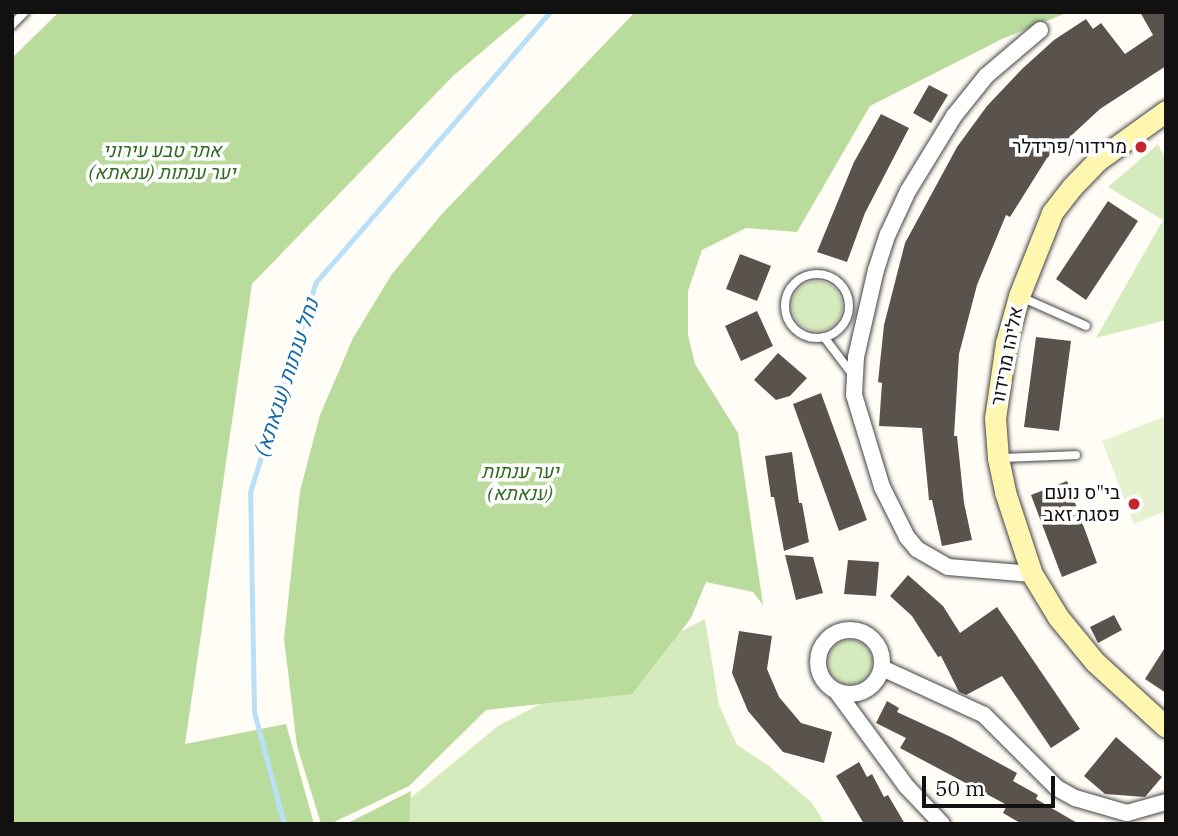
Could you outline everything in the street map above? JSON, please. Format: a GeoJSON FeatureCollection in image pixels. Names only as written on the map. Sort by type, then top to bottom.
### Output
{"type":"FeatureCollection","features":[{"type":"Feature","properties":{"kind":"street"},"geometry":{"type":"LineString","coordinates":[[1032,574],[948,567],[917,549],[907,537],[882,487],[854,395],[856,357],[876,270],[888,234],[908,191],[947,126],[985,76],[1040,30]]}},
{"type":"Feature","properties":{"kind":"street","name":"אליהו מרידור"},"geometry":{"type":"LineString","coordinates":[[1166,111],[1098,160],[1052,213],[1019,296],[998,389],[995,418],[998,458],[1016,532],[1032,574],[1058,617],[1095,662],[1166,727]]}},
{"type":"Feature","properties":{"kind":"street"},"geometry":{"type":"LineString","coordinates":[[837,692],[848,695],[871,687],[882,668],[883,657],[871,636],[850,629],[838,631],[828,638],[817,657],[821,677],[837,692],[906,786],[942,824]]}},
{"type":"Feature","properties":{"kind":"street"},"geometry":{"type":"LineString","coordinates":[[882,668],[984,715],[1056,788],[1075,798],[1127,813],[1166,802]]}},
{"type":"Feature","properties":{"kind":"lane"},"geometry":{"type":"LineString","coordinates":[[12,25],[25,12]]}},
{"type":"Feature","properties":{"kind":"lane"},"geometry":{"type":"LineString","coordinates":[[824,337],[842,327],[848,317],[850,306],[847,292],[831,276],[809,274],[794,283],[788,292],[787,318],[802,335],[824,337],[855,377]]}},
{"type":"Feature","properties":{"kind":"lane"},"geometry":{"type":"LineString","coordinates":[[1019,296],[1086,326]]}},
{"type":"Feature","properties":{"kind":"lane"},"geometry":{"type":"LineString","coordinates":[[998,458],[1076,455]]}},
{"type":"Feature","properties":{"kind":"green space","name":"אתר טבע עירוני יער ענתות (ענאתא)"},"geometry":{"type":"Polygon","coordinates":[[[59,12],[529,12],[453,76],[252,284],[185,744],[286,724],[314,824],[12,824],[12,58],[59,12]]]}},
{"type":"Feature","properties":{"kind":"green space","name":"יער ענתות (ענאתא)"},"geometry":{"type":"Polygon","coordinates":[[[635,12],[1069,12],[1002,39],[870,106],[797,232],[746,228],[702,250],[688,291],[688,335],[695,364],[738,433],[763,605],[753,592],[706,582],[691,618],[632,694],[486,710],[409,786],[330,824],[321,824],[297,746],[284,639],[300,491],[320,415],[353,338],[392,274],[441,215],[635,12]]]}},
{"type":"Feature","properties":{"kind":"green space"},"geometry":{"type":"Polygon","coordinates":[[[1158,144],[1166,161],[1166,320],[1096,338],[1163,220],[1108,187],[1158,144]]]}},
{"type":"Feature","properties":{"kind":"green space"},"geometry":{"type":"Polygon","coordinates":[[[817,281],[835,288],[842,306],[835,324],[817,331],[799,324],[792,306],[799,288],[817,281]]]}},
{"type":"Feature","properties":{"kind":"green space"},"geometry":{"type":"Polygon","coordinates":[[[1166,416],[1166,511],[1134,524],[1102,441],[1166,416]]]}},
{"type":"Feature","properties":{"kind":"green space"},"geometry":{"type":"Polygon","coordinates":[[[705,619],[719,705],[737,745],[768,765],[812,803],[825,824],[379,824],[498,726],[705,619]]]}},
{"type":"Feature","properties":{"kind":"green space"},"geometry":{"type":"Polygon","coordinates":[[[850,640],[866,646],[872,662],[866,678],[850,684],[834,678],[828,662],[834,646],[850,640]]]}},
{"type":"Feature","properties":{"kind":"green space"},"geometry":{"type":"Polygon","coordinates":[[[411,791],[409,824],[346,824],[411,791]]]}},
{"type":"Feature","properties":{"kind":"building"},"geometry":{"type":"Polygon","coordinates":[[[1140,12],[1166,12],[1166,66],[1100,109],[1047,158],[1010,217],[1006,215],[977,285],[959,354],[954,436],[957,436],[964,503],[972,540],[942,546],[932,500],[929,500],[922,428],[879,426],[882,383],[878,382],[884,325],[905,243],[957,147],[987,106],[1022,69],[1054,40],[1086,19],[1093,29],[1101,23],[1125,54],[1153,35],[1140,12]]]}},
{"type":"Feature","properties":{"kind":"building"},"geometry":{"type":"Polygon","coordinates":[[[929,85],[948,95],[931,123],[913,113],[929,85]]]}},
{"type":"Feature","properties":{"kind":"building"},"geometry":{"type":"Polygon","coordinates":[[[881,114],[909,128],[865,213],[847,262],[817,252],[854,162],[881,114]]]}},
{"type":"Feature","properties":{"kind":"building"},"geometry":{"type":"Polygon","coordinates":[[[1108,201],[1138,221],[1086,300],[1056,279],[1108,201]]]}},
{"type":"Feature","properties":{"kind":"building"},"geometry":{"type":"Polygon","coordinates":[[[740,254],[771,266],[757,301],[726,289],[740,254]]]}},
{"type":"Feature","properties":{"kind":"building"},"geometry":{"type":"Polygon","coordinates":[[[757,311],[773,346],[741,361],[725,326],[757,311]]]}},
{"type":"Feature","properties":{"kind":"building"},"geometry":{"type":"Polygon","coordinates":[[[1036,337],[1071,341],[1059,431],[1024,427],[1036,337]]]}},
{"type":"Feature","properties":{"kind":"building"},"geometry":{"type":"Polygon","coordinates":[[[778,353],[807,378],[790,396],[776,400],[754,380],[778,353]]]}},
{"type":"Feature","properties":{"kind":"building"},"geometry":{"type":"Polygon","coordinates":[[[821,393],[867,520],[839,531],[793,404],[821,393]]]}},
{"type":"Feature","properties":{"kind":"building"},"geometry":{"type":"Polygon","coordinates":[[[792,452],[799,503],[802,503],[809,542],[784,551],[774,497],[771,497],[765,456],[792,452]]]}},
{"type":"Feature","properties":{"kind":"building"},"geometry":{"type":"Polygon","coordinates":[[[1067,481],[1097,563],[1062,577],[1031,495],[1067,481]]]}},
{"type":"Feature","properties":{"kind":"building"},"geometry":{"type":"Polygon","coordinates":[[[785,555],[813,557],[823,593],[796,600],[785,555]]]}},
{"type":"Feature","properties":{"kind":"building"},"geometry":{"type":"Polygon","coordinates":[[[848,560],[879,562],[876,596],[844,594],[848,560]]]}},
{"type":"Feature","properties":{"kind":"building"},"geometry":{"type":"Polygon","coordinates":[[[908,575],[943,606],[960,633],[997,607],[1080,729],[1051,748],[1002,676],[966,695],[959,692],[941,656],[938,657],[912,616],[890,596],[908,575]]]}},
{"type":"Feature","properties":{"kind":"building"},"geometry":{"type":"Polygon","coordinates":[[[1114,615],[1122,630],[1098,643],[1090,627],[1114,615]]]}},
{"type":"Feature","properties":{"kind":"building"},"geometry":{"type":"Polygon","coordinates":[[[739,631],[772,636],[767,669],[779,697],[801,723],[832,732],[824,763],[783,752],[748,711],[732,673],[739,631]]]}},
{"type":"Feature","properties":{"kind":"building"},"geometry":{"type":"Polygon","coordinates":[[[1166,646],[1166,693],[1145,679],[1166,646]]]}},
{"type":"Feature","properties":{"kind":"building"},"geometry":{"type":"Polygon","coordinates":[[[887,701],[899,708],[897,712],[951,737],[1017,773],[1013,781],[1038,795],[1036,799],[1079,824],[1022,824],[1003,813],[1007,805],[900,748],[906,738],[876,723],[887,701]]]}},
{"type":"Feature","properties":{"kind":"building"},"geometry":{"type":"Polygon","coordinates":[[[1116,737],[1162,777],[1145,797],[1105,794],[1084,776],[1116,737]]]}},
{"type":"Feature","properties":{"kind":"building"},"geometry":{"type":"Polygon","coordinates":[[[859,762],[867,777],[872,774],[884,797],[888,795],[905,824],[864,824],[836,776],[859,762]]]}},
{"type":"Feature","properties":{"kind":"waterway","name":"נחל ענתות (ענאתא)"},"geometry":{"type":"LineString","coordinates":[[284,824],[254,712],[250,492],[316,282],[550,12]]}},
{"type":"Feature","properties":{"kind":"place","name":"מרידור/פרידלר"},"geometry":{"type":"Point","coordinates":[1141,147]}},
{"type":"Feature","properties":{"kind":"place","name":"בי\"ס נועם פסגת זאב"},"geometry":{"type":"Point","coordinates":[1134,504]}}]}
